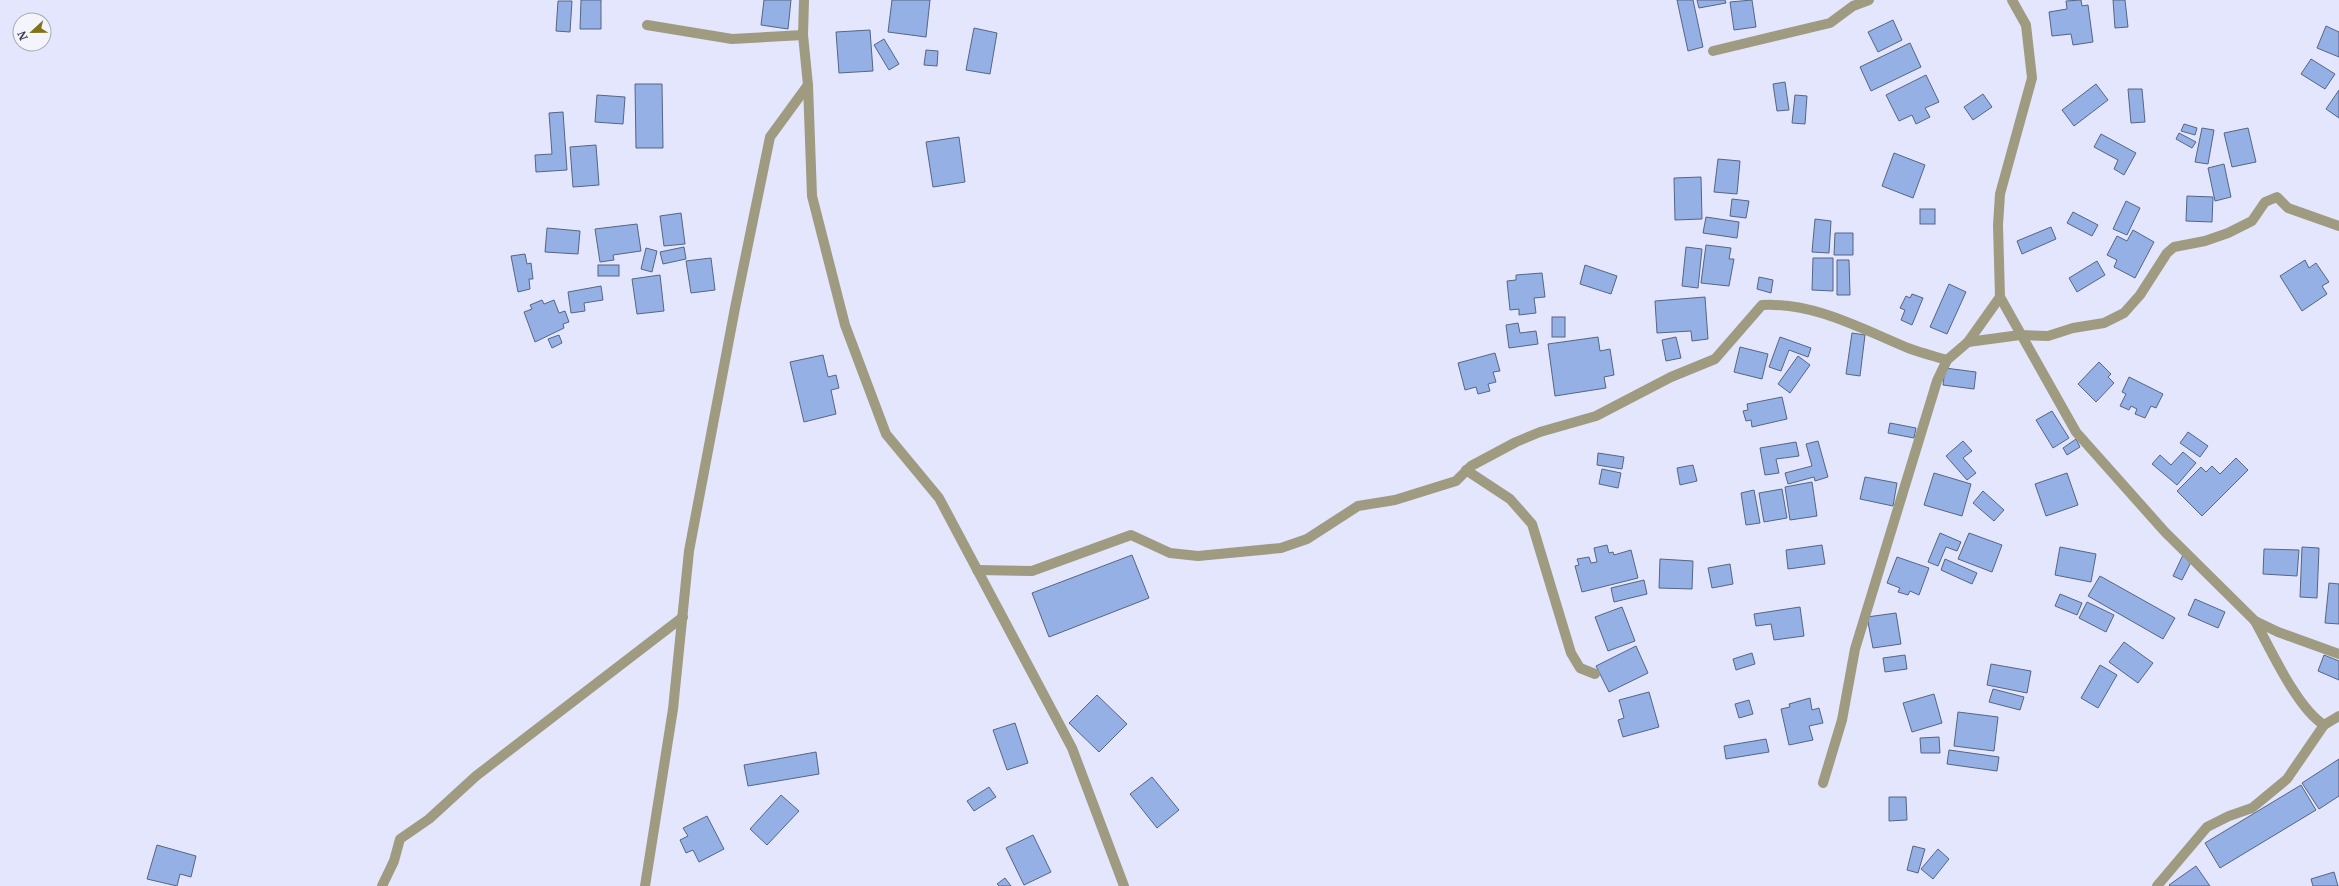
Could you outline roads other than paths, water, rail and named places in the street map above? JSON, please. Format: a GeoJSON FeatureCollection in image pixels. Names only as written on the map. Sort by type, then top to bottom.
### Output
{"type":"FeatureCollection","features":[{"type":"Feature","properties":{"kind":"street"},"geometry":{"type":"LineString","coordinates":[[804,0],[803,35],[808,85],[812,196],[845,325],[886,434],[939,498],[1072,748],[1124,886]]}},
{"type":"Feature","properties":{"kind":"street"},"geometry":{"type":"LineString","coordinates":[[1713,51],[1830,23],[1853,6],[1869,0]]}},
{"type":"Feature","properties":{"kind":"street"},"geometry":{"type":"LineString","coordinates":[[2012,0],[2026,25],[2032,78],[2000,194],[1998,224],[2000,297],[2020,335],[2076,432],[2166,532],[2255,621],[2290,683],[2314,718],[2324,725]]}},
{"type":"Feature","properties":{"kind":"street"},"geometry":{"type":"LineString","coordinates":[[647,24],[732,39],[803,35]]}},
{"type":"Feature","properties":{"kind":"street"},"geometry":{"type":"LineString","coordinates":[[645,886],[673,708],[690,551],[770,137],[808,85]]}},
{"type":"Feature","properties":{"kind":"street"},"geometry":{"type":"LineString","coordinates":[[1968,342],[2020,335],[2048,336],[2074,328],[2104,323],[2124,313],[2140,295],[2167,253],[2174,247],[2205,241],[2228,233],[2252,221],[2264,202],[2277,197],[2288,208],[2339,226]]}},
{"type":"Feature","properties":{"kind":"street"},"geometry":{"type":"LineString","coordinates":[[1823,783],[1842,720],[1855,649],[1937,381],[1947,360],[1968,342],[2000,297]]}},
{"type":"Feature","properties":{"kind":"street"},"geometry":{"type":"LineString","coordinates":[[977,570],[1032,571],[1131,535],[1170,553],[1198,556],[1281,548],[1307,539],[1358,506],[1395,500],[1456,481],[1466,470],[1490,455],[1516,442],[1540,432],[1596,416],[1671,377],[1715,359],[1762,305],[1779,304],[1808,310],[1862,327],[1909,349],[1947,360]]}},
{"type":"Feature","properties":{"kind":"street"},"geometry":{"type":"LineString","coordinates":[[1466,470],[1510,499],[1532,524],[1571,653],[1580,668],[1595,674]]}},
{"type":"Feature","properties":{"kind":"street"},"geometry":{"type":"LineString","coordinates":[[382,886],[394,861],[400,839],[429,819],[476,776],[682,617]]}},
{"type":"Feature","properties":{"kind":"street"},"geometry":{"type":"LineString","coordinates":[[2255,621],[2278,632],[2339,654]]}},
{"type":"Feature","properties":{"kind":"street"},"geometry":{"type":"LineString","coordinates":[[2157,886],[2208,827],[2229,816],[2252,808],[2287,779],[2324,725],[2339,716]]}}]}
